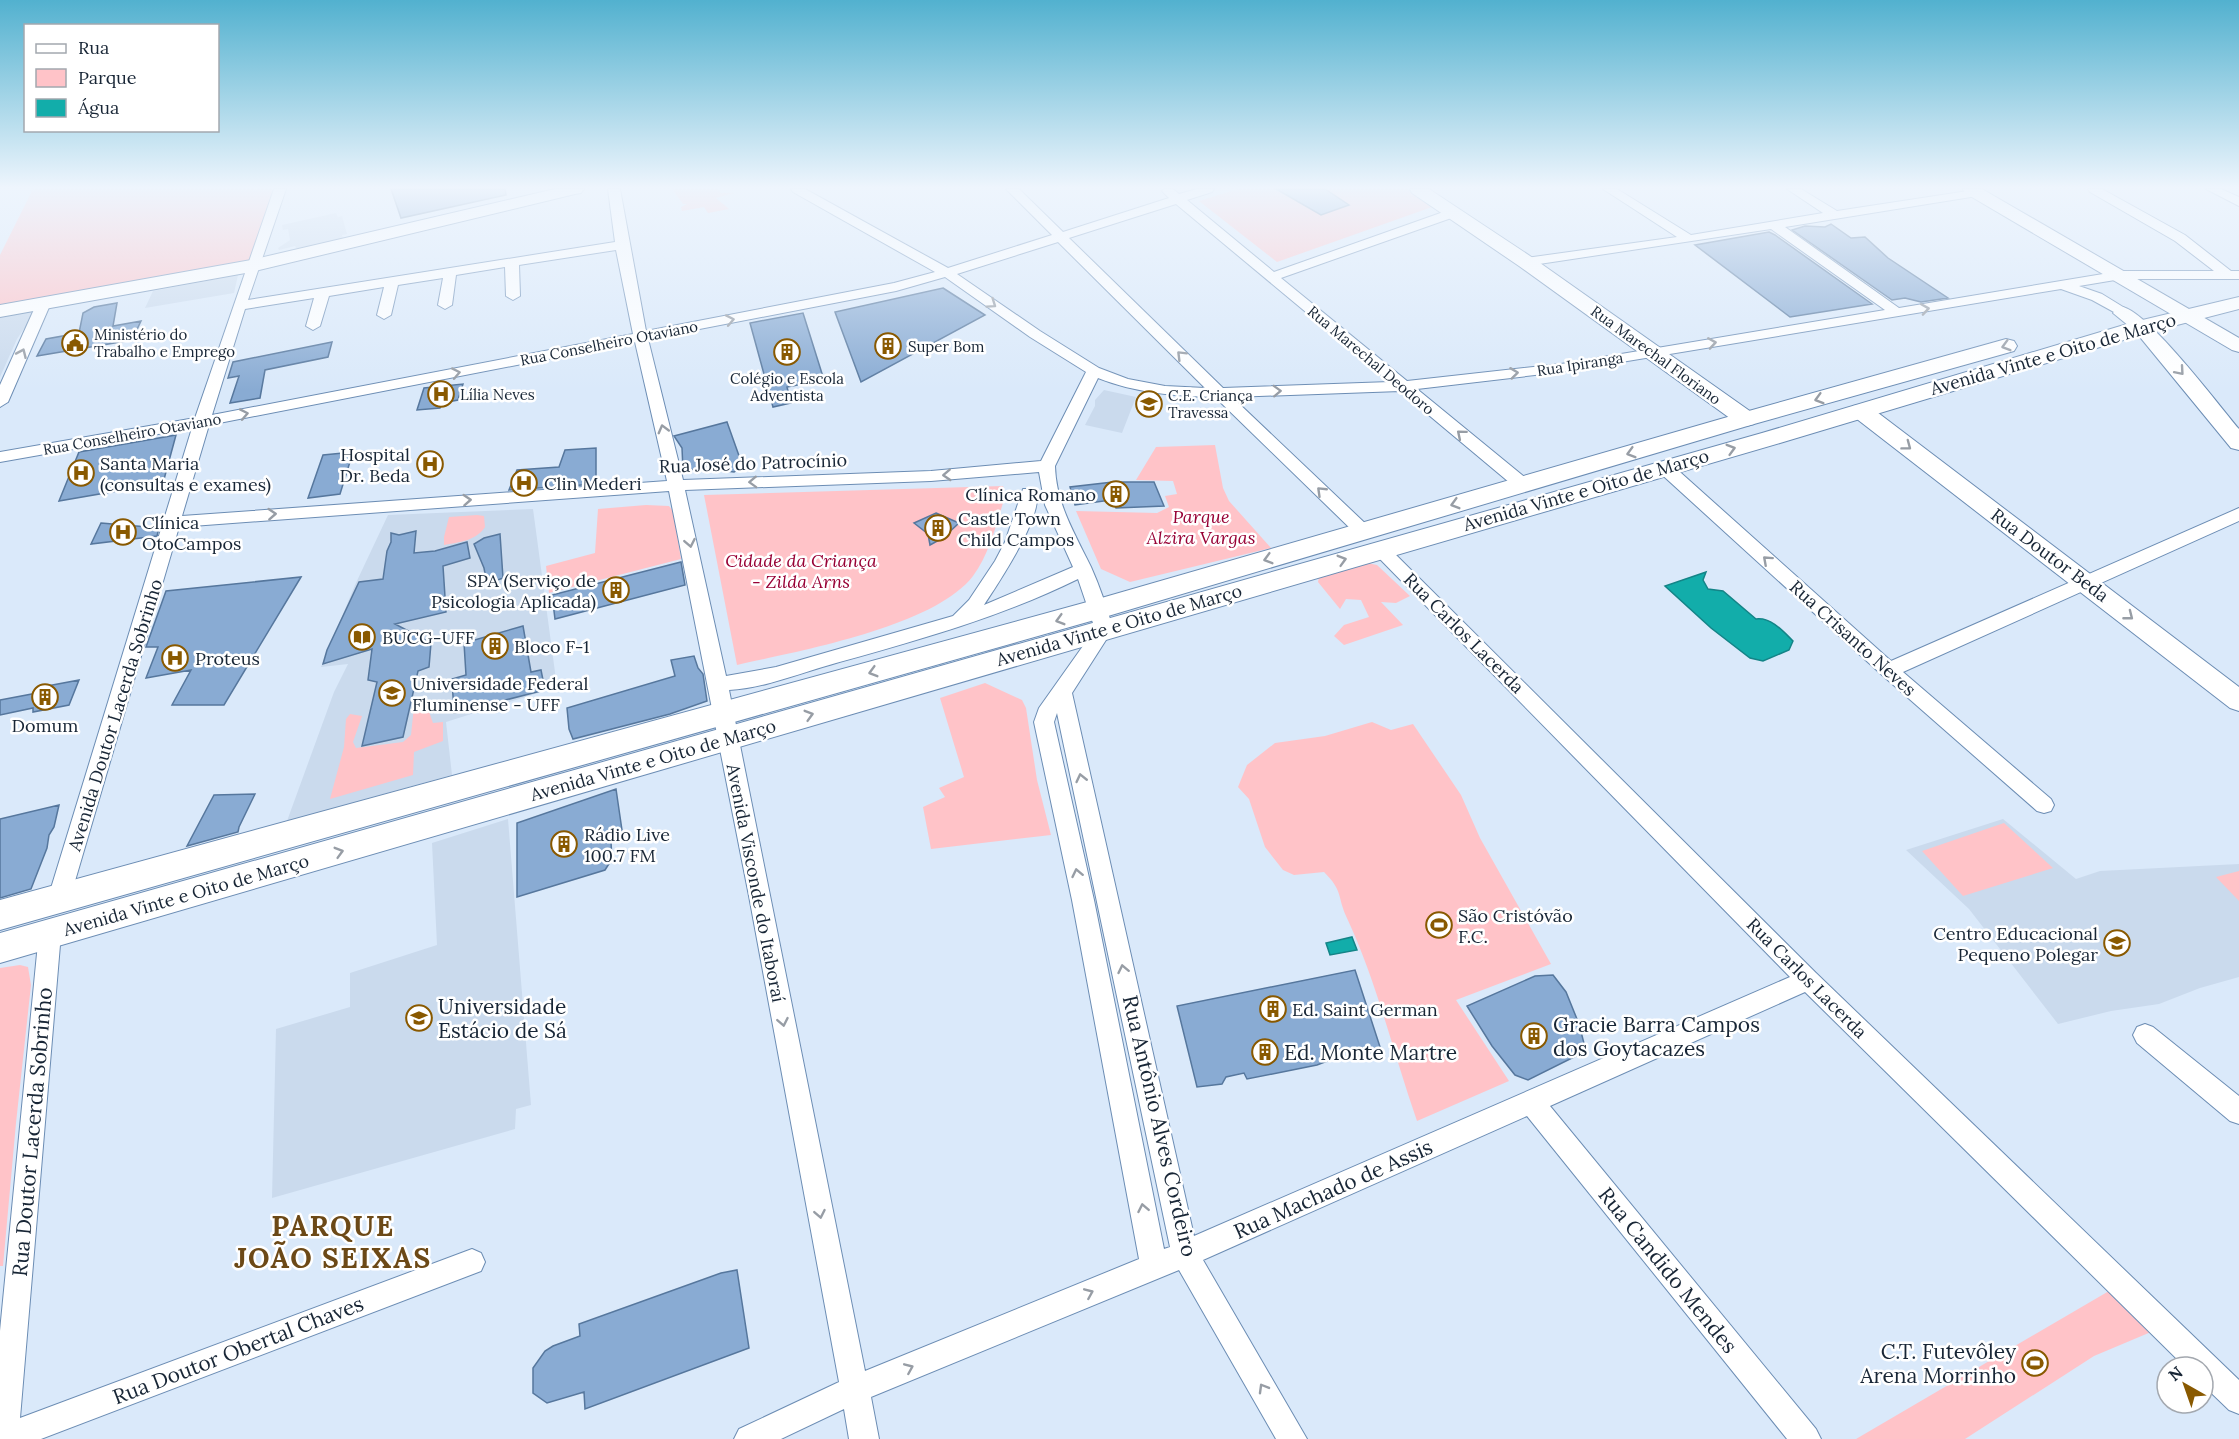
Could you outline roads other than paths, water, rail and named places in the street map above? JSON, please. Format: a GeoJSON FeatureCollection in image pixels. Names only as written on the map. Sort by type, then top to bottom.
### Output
{"type":"FeatureCollection","features":[{"type":"Feature","properties":{"kind":"main road"},"geometry":{"type":"LineString","coordinates":[[0,312],[251,266],[292,256]]}},
{"type":"Feature","properties":{"kind":"main road","name":"Rua Marechal Floriano"},"geometry":{"type":"LineString","coordinates":[[1517,256],[1746,419]]}},
{"type":"Feature","properties":{"kind":"main road"},"geometry":{"type":"LineString","coordinates":[[2088,256],[2239,346]]}},
{"type":"Feature","properties":{"kind":"main road","name":"Avenida Vinte e Oito de Março"},"geometry":{"type":"LineString","coordinates":[[0,948],[726,726],[1372,540],[1665,468],[1771,438],[1861,411],[2132,320],[2165,302],[2235,279]]}},
{"type":"Feature","properties":{"kind":"main road","name":"Avenida Vinte e Oito de Março"},"geometry":{"type":"LineString","coordinates":[[1372,540],[1522,484],[1746,419],[2132,320],[2185,315],[2239,303]]}},
{"type":"Feature","properties":{"kind":"main road"},"geometry":{"type":"LineString","coordinates":[[2132,320],[2239,443]]}},
{"type":"Feature","properties":{"kind":"main road","name":"Rua Doutor Beda"},"geometry":{"type":"LineString","coordinates":[[1861,411],[2239,700]]}},
{"type":"Feature","properties":{"kind":"main road"},"geometry":{"type":"LineString","coordinates":[[1746,419],[1771,438]]}},
{"type":"Feature","properties":{"kind":"main road","name":"Avenida Vinte e Oito de Março"},"geometry":{"type":"LineString","coordinates":[[0,915],[726,726]]}},
{"type":"Feature","properties":{"kind":"street","name":"Avenida Doutor Lacerda Sobrinho"},"geometry":{"type":"LineString","coordinates":[[59,898],[200,422],[255,256]]}},
{"type":"Feature","properties":{"kind":"street"},"geometry":{"type":"LineString","coordinates":[[239,306],[557,256]]}},
{"type":"Feature","properties":{"kind":"street","name":"Avenida Visconde do Itaboraí"},"geometry":{"type":"LineString","coordinates":[[623,256],[639,338],[678,485],[864,1439]]}},
{"type":"Feature","properties":{"kind":"street","name":"Rua Ipiranga"},"geometry":{"type":"LineString","coordinates":[[917,256],[947,273],[1035,334],[1094,371],[1124,383],[1165,391],[1219,393],[1404,386],[1561,368],[1898,314],[2121,275],[2235,279]]}},
{"type":"Feature","properties":{"kind":"street","name":"Rua Conselheiro Otaviano"},"geometry":{"type":"LineString","coordinates":[[0,458],[200,422],[896,287],[999,256]]}},
{"type":"Feature","properties":{"kind":"street","name":"Rua Carlos Lacerda"},"geometry":{"type":"LineString","coordinates":[[1082,256],[1219,393],[1372,540],[1808,980],[2239,1400]]}},
{"type":"Feature","properties":{"kind":"street","name":"Rua Marechal Deodoro"},"geometry":{"type":"LineString","coordinates":[[1246,256],[1522,484]]}},
{"type":"Feature","properties":{"kind":"street"},"geometry":{"type":"LineString","coordinates":[[1271,277],[1330,256]]}},
{"type":"Feature","properties":{"kind":"street"},"geometry":{"type":"LineString","coordinates":[[1526,262],[1567,256]]}},
{"type":"Feature","properties":{"kind":"street"},"geometry":{"type":"LineString","coordinates":[[1817,256],[1898,314]]}},
{"type":"Feature","properties":{"kind":"street"},"geometry":{"type":"LineString","coordinates":[[2204,256],[2235,279]]}},
{"type":"Feature","properties":{"kind":"street"},"geometry":{"type":"LineString","coordinates":[[512,264],[513,296]]}},
{"type":"Feature","properties":{"kind":"street"},"geometry":{"type":"LineString","coordinates":[[446,305],[450,273]]}},
{"type":"Feature","properties":{"kind":"street"},"geometry":{"type":"LineString","coordinates":[[384,315],[392,282]]}},
{"type":"Feature","properties":{"kind":"street","name":"Rua Ipiranga"},"geometry":{"type":"LineString","coordinates":[[2063,285],[2097,297],[2132,320]]}},
{"type":"Feature","properties":{"kind":"street"},"geometry":{"type":"LineString","coordinates":[[313,326],[323,292]]}},
{"type":"Feature","properties":{"kind":"street"},"geometry":{"type":"LineString","coordinates":[[0,402],[44,304]]}},
{"type":"Feature","properties":{"kind":"street"},"geometry":{"type":"LineString","coordinates":[[1094,371],[1047,466],[1046,481],[1101,619]]}},
{"type":"Feature","properties":{"kind":"street","name":"Rua José do Patrocínio"},"geometry":{"type":"LineString","coordinates":[[172,522],[678,485],[980,474],[1047,466]]}},
{"type":"Feature","properties":{"kind":"street","name":"Rua Crisanto Neves"},"geometry":{"type":"LineString","coordinates":[[1665,468],[1888,670],[2044,805]]}},
{"type":"Feature","properties":{"kind":"street"},"geometry":{"type":"LineString","coordinates":[[980,474],[1029,493],[1060,519]]}},
{"type":"Feature","properties":{"kind":"street"},"geometry":{"type":"LineString","coordinates":[[958,621],[975,604],[1002,564],[1022,522],[1030,499],[1029,493]]}},
{"type":"Feature","properties":{"kind":"street"},"geometry":{"type":"LineString","coordinates":[[1888,670],[2239,514]]}},
{"type":"Feature","properties":{"kind":"street"},"geometry":{"type":"LineString","coordinates":[[718,683],[734,683],[766,676],[958,621],[1032,594],[1083,570]]}},
{"type":"Feature","properties":{"kind":"street","name":"Rua Antônio Alves Cordeiro"},"geometry":{"type":"LineString","coordinates":[[1101,619],[1062,692],[1046,713],[1044,722],[1083,900],[1154,1266]]}},
{"type":"Feature","properties":{"kind":"street","name":"Rua Antônio Alves Cordeiro"},"geometry":{"type":"LineString","coordinates":[[1062,692],[1185,1254],[1292,1439]]}},
{"type":"Feature","properties":{"kind":"street"},"geometry":{"type":"LineString","coordinates":[[1083,900],[1108,896]]}},
{"type":"Feature","properties":{"kind":"street","name":"Rua Doutor Lacerda Sobrinho"},"geometry":{"type":"LineString","coordinates":[[5,1438],[51,933]]}},
{"type":"Feature","properties":{"kind":"street","name":"Rua Machado de Assis"},"geometry":{"type":"LineString","coordinates":[[749,1439],[854,1390],[1185,1254],[1808,980]]}},
{"type":"Feature","properties":{"kind":"street"},"geometry":{"type":"LineString","coordinates":[[2145,1035],[2239,1112]]}},
{"type":"Feature","properties":{"kind":"street","name":"Rua Candido Mendes"},"geometry":{"type":"LineString","coordinates":[[1531,1102],[1806,1439]]}},
{"type":"Feature","properties":{"kind":"street","name":"Rua Doutor Obertal Chaves"},"geometry":{"type":"LineString","coordinates":[[5,1438],[472,1262]]}},
{"type":"Feature","properties":{"kind":"water"},"geometry":{"type":"Polygon","coordinates":[[[1706,572],[1703,580],[1708,589],[1723,591],[1756,619],[1767,620],[1776,626],[1793,641],[1789,650],[1763,661],[1750,658],[1711,628],[1665,586],[1706,572]]]}},
{"type":"Feature","properties":{"kind":"water"},"geometry":{"type":"Polygon","coordinates":[[[1352,937],[1357,950],[1330,955],[1326,943],[1352,937]]]}},
{"type":"Feature","properties":{"kind":"place","name":"Ministério do Trabalho e Emprego"},"geometry":{"type":"Point","coordinates":[75,343]}},
{"type":"Feature","properties":{"kind":"place","name":"Super Bom"},"geometry":{"type":"Point","coordinates":[888,346]}},
{"type":"Feature","properties":{"kind":"place","name":"Colégio e Escola Adventista"},"geometry":{"type":"Point","coordinates":[787,352]}},
{"type":"Feature","properties":{"kind":"place","name":"Lília Neves"},"geometry":{"type":"Point","coordinates":[441,394]}},
{"type":"Feature","properties":{"kind":"place","name":"C.E. Criança Travessa"},"geometry":{"type":"Point","coordinates":[1149,404]}},
{"type":"Feature","properties":{"kind":"place","name":"Hospital Dr. Beda"},"geometry":{"type":"Point","coordinates":[430,464]}},
{"type":"Feature","properties":{"kind":"place","name":"Santa Maria (consultas e exames)"},"geometry":{"type":"Point","coordinates":[81,473]}},
{"type":"Feature","properties":{"kind":"place","name":"Clin Mederi"},"geometry":{"type":"Point","coordinates":[524,483]}},
{"type":"Feature","properties":{"kind":"place","name":"Clínica Romano"},"geometry":{"type":"Point","coordinates":[1116,494]}},
{"type":"Feature","properties":{"kind":"place","name":"Castle Town Child Campos"},"geometry":{"type":"Point","coordinates":[938,528]}},
{"type":"Feature","properties":{"kind":"place","name":"Clínica OtoCampos"},"geometry":{"type":"Point","coordinates":[123,532]}},
{"type":"Feature","properties":{"kind":"place","name":"SPA (Serviço de Psicologia Aplicada)"},"geometry":{"type":"Point","coordinates":[616,590]}},
{"type":"Feature","properties":{"kind":"place","name":"BUCG-UFF"},"geometry":{"type":"Point","coordinates":[362,637]}},
{"type":"Feature","properties":{"kind":"place","name":"Bloco F-1"},"geometry":{"type":"Point","coordinates":[495,646]}},
{"type":"Feature","properties":{"kind":"place","name":"Proteus"},"geometry":{"type":"Point","coordinates":[175,658]}},
{"type":"Feature","properties":{"kind":"place","name":"Universidade Federal Fluminense - UFF"},"geometry":{"type":"Point","coordinates":[392,693]}},
{"type":"Feature","properties":{"kind":"place","name":"Domum"},"geometry":{"type":"Point","coordinates":[45,697]}},
{"type":"Feature","properties":{"kind":"place","name":"Rádio Live 100.7 FM"},"geometry":{"type":"Point","coordinates":[564,844]}},
{"type":"Feature","properties":{"kind":"place","name":"São Cristóvão F.C."},"geometry":{"type":"Point","coordinates":[1439,925]}},
{"type":"Feature","properties":{"kind":"place","name":"Centro Educacional Pequeno Polegar"},"geometry":{"type":"Point","coordinates":[2117,943]}},
{"type":"Feature","properties":{"kind":"place","name":"Ed. Saint German"},"geometry":{"type":"Point","coordinates":[1273,1009]}},
{"type":"Feature","properties":{"kind":"place","name":"Universidade Estácio de Sá"},"geometry":{"type":"Point","coordinates":[419,1018]}},
{"type":"Feature","properties":{"kind":"place","name":"Gracie Barra Campos dos Goytacazes"},"geometry":{"type":"Point","coordinates":[1534,1036]}},
{"type":"Feature","properties":{"kind":"place","name":"Ed. Monte Martre"},"geometry":{"type":"Point","coordinates":[1265,1052]}},
{"type":"Feature","properties":{"kind":"place","name":"C.T. Futevôley Arena Morrinho"},"geometry":{"type":"Point","coordinates":[2035,1363]}},
{"type":"Feature","properties":{"kind":"district","name":"PARQUE JOÃO SEIXAS"},"geometry":{"type":"Point","coordinates":[333,1242]}},
{"type":"Feature","properties":{"kind":"park label","name":"Parque Alzira Vargas"},"geometry":{"type":"Point","coordinates":[1201,526]}},
{"type":"Feature","properties":{"kind":"park label","name":"Cidade da Criança - Zilda Arns"},"geometry":{"type":"Point","coordinates":[801,570]}}]}
